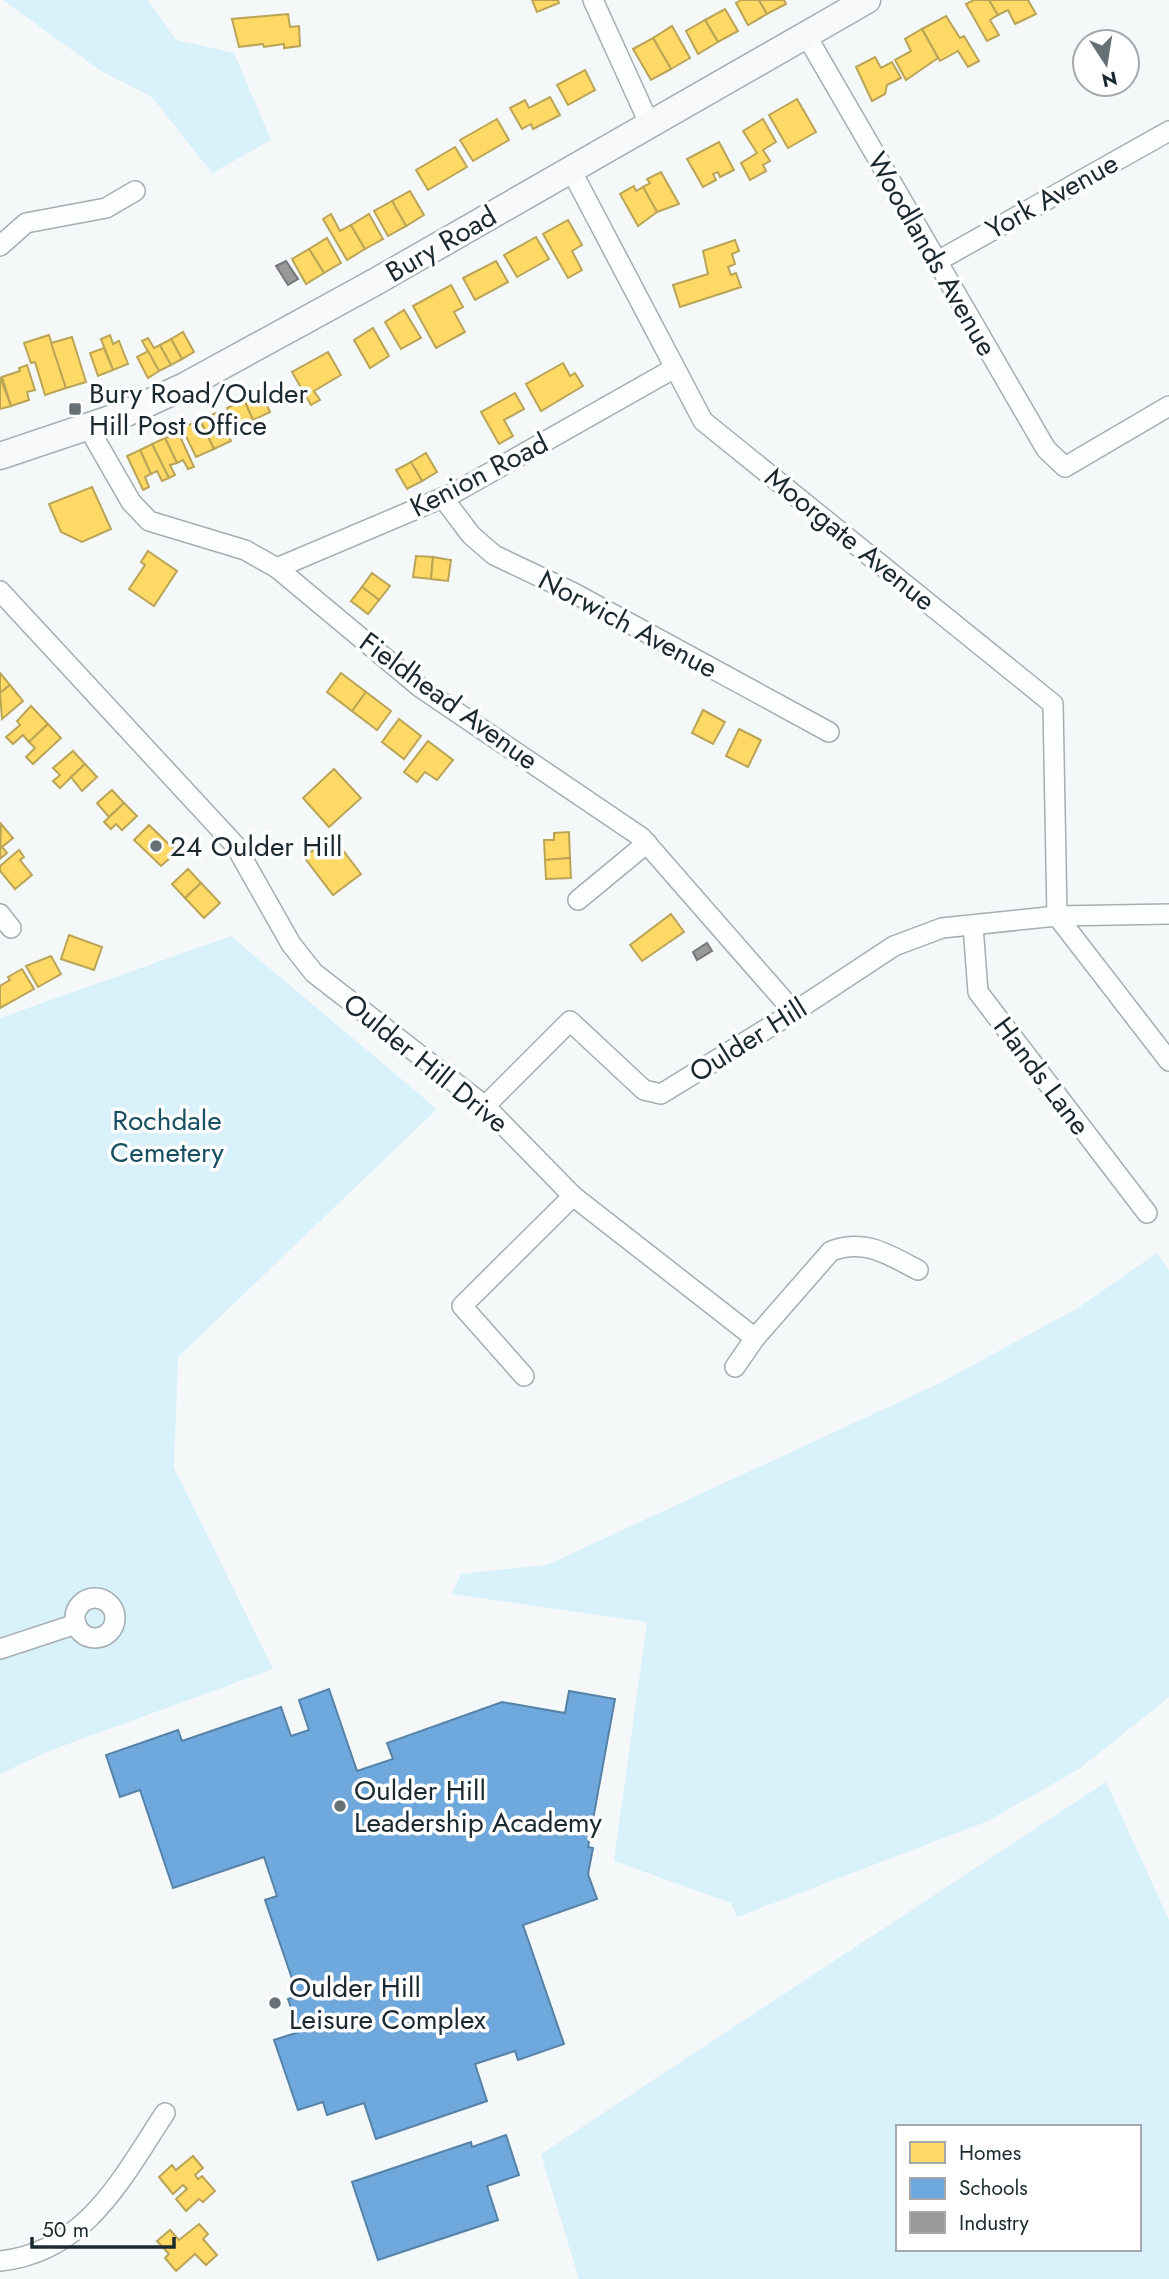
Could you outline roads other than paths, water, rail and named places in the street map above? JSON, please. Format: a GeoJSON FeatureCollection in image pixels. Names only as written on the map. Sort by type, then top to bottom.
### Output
{"type":"FeatureCollection","features":[{"type":"Feature","properties":{"kind":"main road","name":"Bury Road"},"geometry":{"type":"LineString","coordinates":[[0,456],[88,427],[197,380],[375,282],[867,0]]}},
{"type":"Feature","properties":{"kind":"street"},"geometry":{"type":"LineString","coordinates":[[593,0],[649,123]]}},
{"type":"Feature","properties":{"kind":"street","name":"Woodlands Avenue"},"geometry":{"type":"LineString","coordinates":[[806,35],[1046,449],[1065,467],[1169,407]]}},
{"type":"Feature","properties":{"kind":"street","name":"York Avenue"},"geometry":{"type":"LineString","coordinates":[[936,262],[1169,131]]}},
{"type":"Feature","properties":{"kind":"street","name":"Moorgate Avenue"},"geometry":{"type":"LineString","coordinates":[[570,168],[673,369],[704,421],[1053,704],[1057,916]]}},
{"type":"Feature","properties":{"kind":"street"},"geometry":{"type":"LineString","coordinates":[[0,246],[26,223],[106,208],[135,191]]}},
{"type":"Feature","properties":{"kind":"street","name":"Kenion Road"},"geometry":{"type":"LineString","coordinates":[[277,568],[443,498],[673,369]]}},
{"type":"Feature","properties":{"kind":"street","name":"Fieldhead Avenue"},"geometry":{"type":"LineString","coordinates":[[88,427],[131,502],[149,520],[244,550],[277,568],[421,688],[647,844],[794,1012]]}},
{"type":"Feature","properties":{"kind":"street","name":"Norwich Avenue"},"geometry":{"type":"LineString","coordinates":[[443,498],[471,535],[494,555],[572,592],[829,732]]}},
{"type":"Feature","properties":{"kind":"street","name":"Oulder Hill Drive"},"geometry":{"type":"LineString","coordinates":[[0,591],[7,615],[235,845],[291,944],[314,973],[485,1105],[573,1196],[755,1338]]}},
{"type":"Feature","properties":{"kind":"street"},"geometry":{"type":"LineString","coordinates":[[578,900],[647,844]]}},
{"type":"Feature","properties":{"kind":"street","name":"Oulder Hill"},"geometry":{"type":"LineString","coordinates":[[485,1105],[570,1021],[644,1090],[661,1094],[894,946],[942,928],[1057,916],[1169,914]]}},
{"type":"Feature","properties":{"kind":"street"},"geometry":{"type":"LineString","coordinates":[[1057,916],[1169,1061]]}},
{"type":"Feature","properties":{"kind":"street","name":"Hands Lane"},"geometry":{"type":"LineString","coordinates":[[973,926],[978,992],[1147,1213]]}},
{"type":"Feature","properties":{"kind":"street"},"geometry":{"type":"LineString","coordinates":[[524,1376],[462,1306],[573,1196]]}},
{"type":"Feature","properties":{"kind":"street"},"geometry":{"type":"LineString","coordinates":[[735,1367],[755,1338],[831,1251],[844,1246],[866,1245],[918,1270]]}},
{"type":"Feature","properties":{"kind":"street"},"geometry":{"type":"LineString","coordinates":[[0,1649],[76,1624]]}},
{"type":"Feature","properties":{"kind":"street"},"geometry":{"type":"LineString","coordinates":[[0,2261],[27,2256],[62,2242],[92,2218],[106,2203],[165,2113]]}},
{"type":"Feature","properties":{"kind":"place","name":"Bury Road/Oulder Hill Post Office"},"geometry":{"type":"Point","coordinates":[75,409]}},
{"type":"Feature","properties":{"kind":"place","name":"24 Oulder Hill"},"geometry":{"type":"Point","coordinates":[156,846]}},
{"type":"Feature","properties":{"kind":"place","name":"Oulder Hill Leadership Academy"},"geometry":{"type":"Point","coordinates":[340,1806]}},
{"type":"Feature","properties":{"kind":"place","name":"Oulder Hill Leisure Complex"},"geometry":{"type":"Point","coordinates":[275,2003]}},
{"type":"Feature","properties":{"kind":"park label","name":"Rochdale Cemetery"},"geometry":{"type":"Point","coordinates":[167,1136]}}]}
